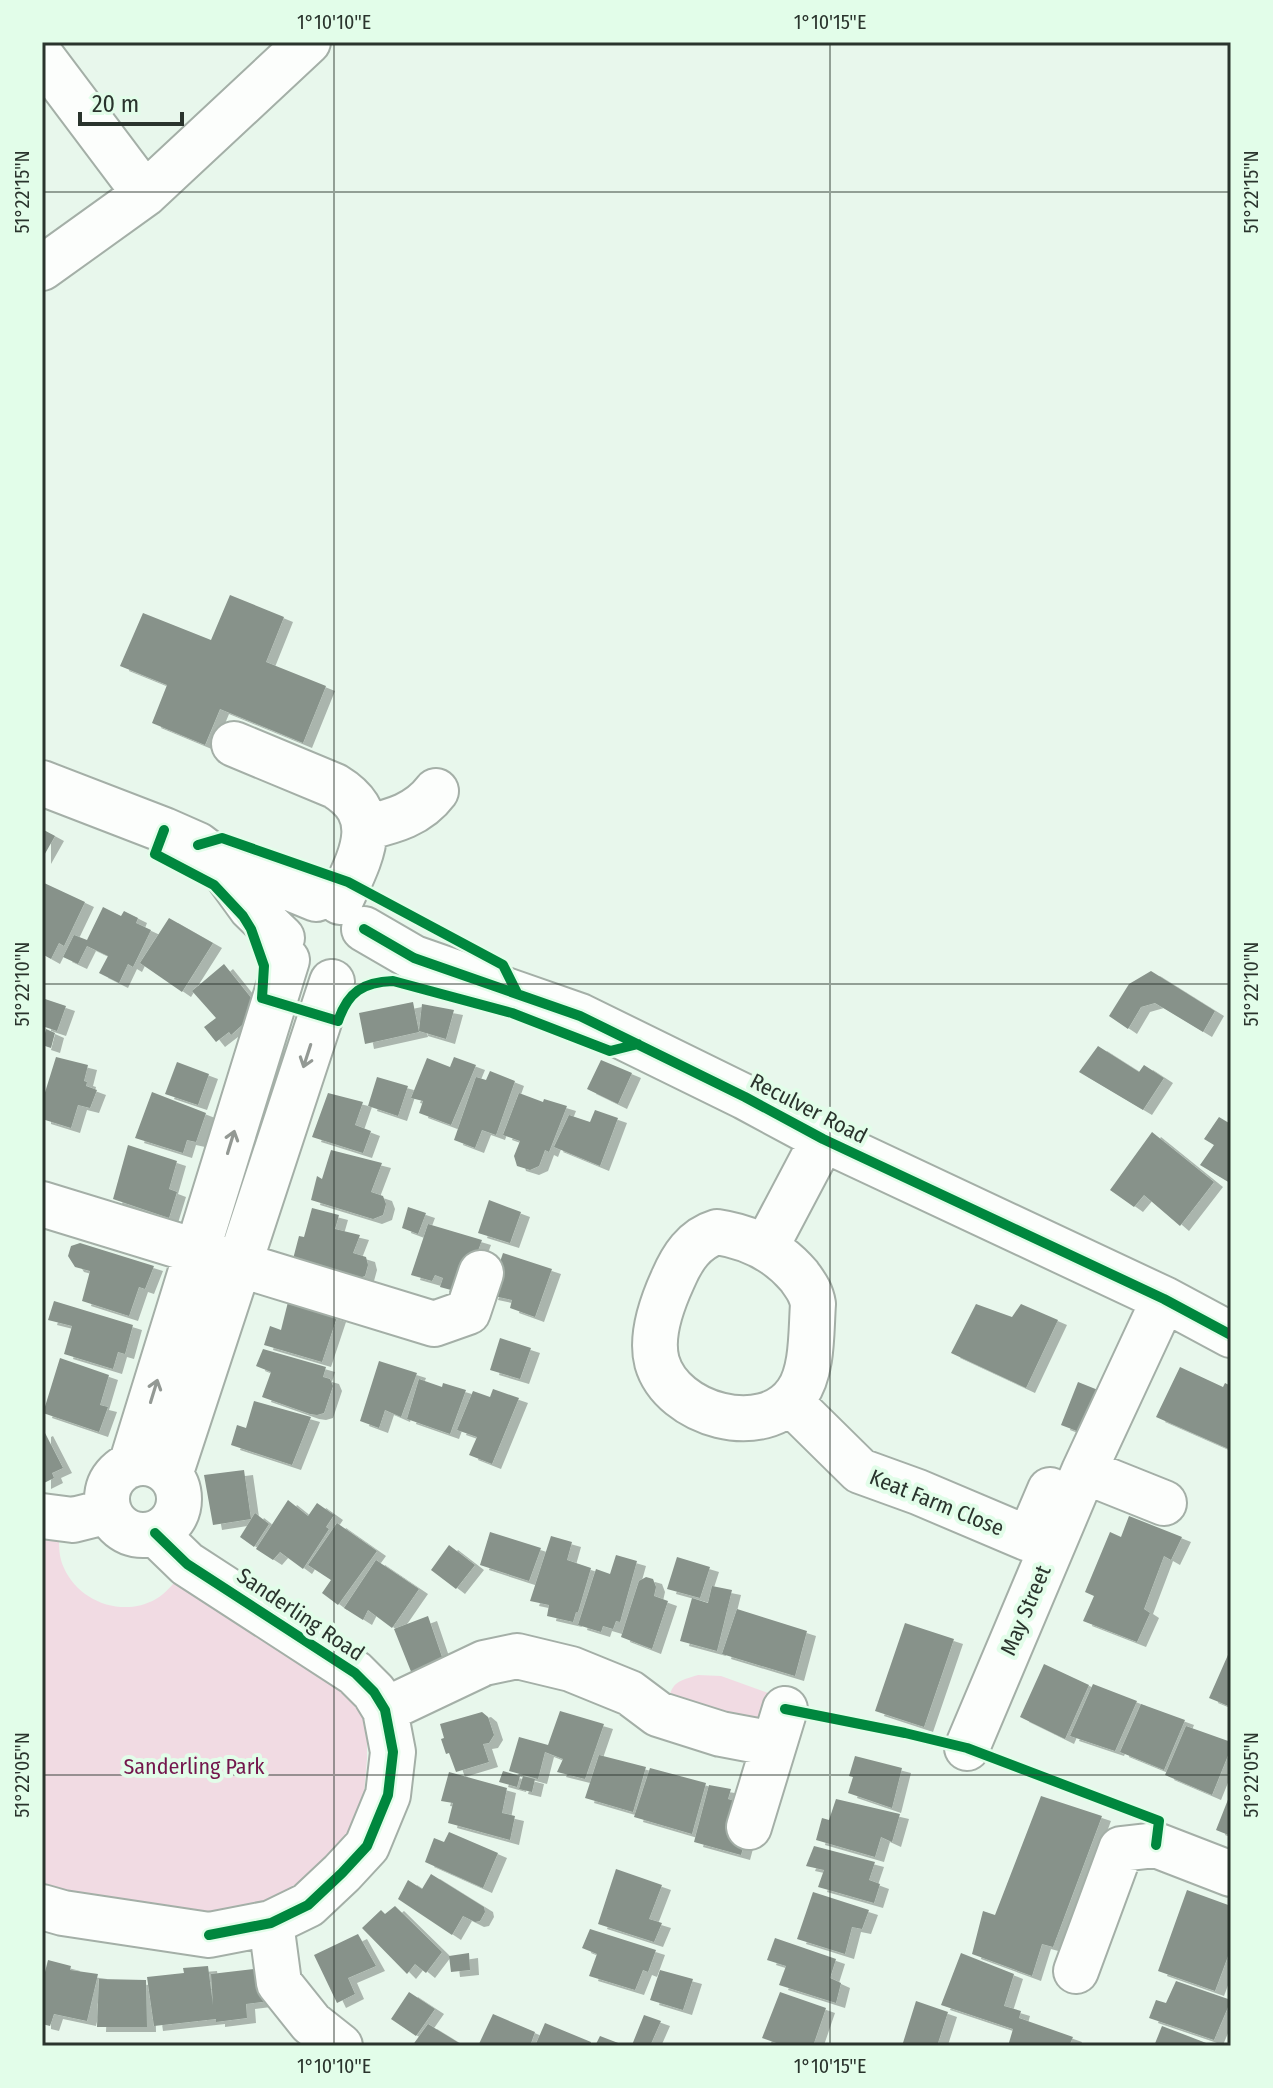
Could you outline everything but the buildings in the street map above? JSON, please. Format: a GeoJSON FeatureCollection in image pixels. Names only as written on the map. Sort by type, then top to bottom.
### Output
{"type":"FeatureCollection","features":[{"type":"Feature","properties":{"kind":"street"},"geometry":{"type":"LineString","coordinates":[[42,268],[145,194],[308,42]]}},
{"type":"Feature","properties":{"kind":"street"},"geometry":{"type":"LineString","coordinates":[[42,57],[145,194]]}},
{"type":"Feature","properties":{"kind":"street"},"geometry":{"type":"LineString","coordinates":[[150,1470],[239,1264],[341,936],[364,840],[362,815],[347,794],[335,786],[234,744]]}},
{"type":"Feature","properties":{"kind":"street","name":"Reculver Road"},"geometry":{"type":"LineString","coordinates":[[42,783],[198,845],[341,936],[580,1016],[823,1139],[1164,1299],[1231,1335]]}},
{"type":"Feature","properties":{"kind":"street"},"geometry":{"type":"LineString","coordinates":[[365,828],[415,812],[436,791]]}},
{"type":"Feature","properties":{"kind":"street","name":"Reculver Road"},"geometry":{"type":"LineString","coordinates":[[214,857],[284,949],[295,971],[306,979],[319,983],[341,936]]}},
{"type":"Feature","properties":{"kind":"street"},"geometry":{"type":"LineString","coordinates":[[150,1470],[197,1252],[284,949],[285,924],[292,912],[303,904],[341,936]]}},
{"type":"Feature","properties":{"kind":"street"},"geometry":{"type":"LineString","coordinates":[[766,1247],[823,1139]]}},
{"type":"Feature","properties":{"kind":"street"},"geometry":{"type":"LineString","coordinates":[[42,1204],[434,1324],[468,1312],[481,1273]]}},
{"type":"Feature","properties":{"kind":"street"},"geometry":{"type":"LineString","coordinates":[[717,1232],[766,1247],[792,1268],[812,1294],[807,1371],[798,1393],[790,1402],[765,1415],[744,1418],[723,1416],[703,1410],[676,1392],[665,1379],[656,1359],[657,1335],[666,1293],[696,1241],[705,1236],[717,1232]]}},
{"type":"Feature","properties":{"kind":"street","name":"May Street"},"geometry":{"type":"LineString","coordinates":[[967,1748],[1073,1467],[1164,1299]]}},
{"type":"Feature","properties":{"kind":"street","name":"Keat Farm Close"},"geometry":{"type":"LineString","coordinates":[[790,1402],[860,1471],[1029,1539],[1073,1467]]}},
{"type":"Feature","properties":{"kind":"street"},"geometry":{"type":"LineString","coordinates":[[1073,1467],[1164,1503]]}},
{"type":"Feature","properties":{"kind":"street"},"geometry":{"type":"LineString","coordinates":[[150,1470],[177,1488],[179,1501],[175,1515],[167,1527],[155,1533],[140,1536],[127,1532],[116,1523],[109,1511],[107,1497],[110,1483],[119,1472],[150,1470]]}},
{"type":"Feature","properties":{"kind":"street"},"geometry":{"type":"LineString","coordinates":[[42,1516],[73,1520],[109,1511]]}},
{"type":"Feature","properties":{"kind":"street","name":"Sanderling Road"},"geometry":{"type":"LineString","coordinates":[[42,1907],[63,1913],[209,1935],[271,1923],[308,1905],[367,1846],[388,1795],[393,1752],[385,1710],[374,1692],[355,1673],[187,1564],[155,1533]]}},
{"type":"Feature","properties":{"kind":"street"},"geometry":{"type":"LineString","coordinates":[[385,1710],[484,1663],[517,1656],[571,1669],[630,1693],[658,1714],[721,1734],[780,1727],[749,1827]]}},
{"type":"Feature","properties":{"kind":"street"},"geometry":{"type":"LineString","coordinates":[[1076,1971],[1121,1849],[1156,1845],[1231,1874]]}},
{"type":"Feature","properties":{"kind":"street"},"geometry":{"type":"LineString","coordinates":[[271,1923],[279,1983],[311,2023],[340,2046]]}},
{"type":"Feature","properties":{"kind":"green space","name":"Sanderling Park"},"geometry":{"type":"Polygon","coordinates":[[[42,1534],[59,1536],[64,1568],[80,1590],[91,1598],[116,1607],[143,1605],[160,1597],[179,1577],[355,1693],[367,1734],[364,1793],[348,1834],[318,1868],[284,1893],[253,1910],[194,1922],[42,1893],[42,1534]]]}},
{"type":"Feature","properties":{"kind":"green space"},"geometry":{"type":"Polygon","coordinates":[[[698,1675],[721,1676],[779,1697],[776,1722],[668,1702],[677,1683],[698,1675]]]}},
{"type":"Feature","properties":{"kind":"cycle path"},"geometry":{"type":"LineString","coordinates":[[164,830],[155,854],[214,885],[251,929],[264,966],[262,998],[338,1021],[358,990],[393,981],[512,1013],[610,1051],[638,1044]]}},
{"type":"Feature","properties":{"kind":"cycle path"},"geometry":{"type":"LineString","coordinates":[[198,845],[222,838],[348,882],[503,965],[517,993]]}},
{"type":"Feature","properties":{"kind":"cycle path"},"geometry":{"type":"LineString","coordinates":[[364,929],[414,958],[580,1016],[823,1139],[1164,1299],[1231,1335]]}},
{"type":"Feature","properties":{"kind":"cycle path"},"geometry":{"type":"LineString","coordinates":[[155,1533],[187,1564],[355,1673],[374,1692],[385,1710],[393,1752],[388,1795],[367,1846],[342,1873],[308,1905],[271,1923],[209,1935]]}},
{"type":"Feature","properties":{"kind":"cycle path"},"geometry":{"type":"LineString","coordinates":[[785,1709],[967,1748],[1159,1821],[1156,1845]]}}]}
